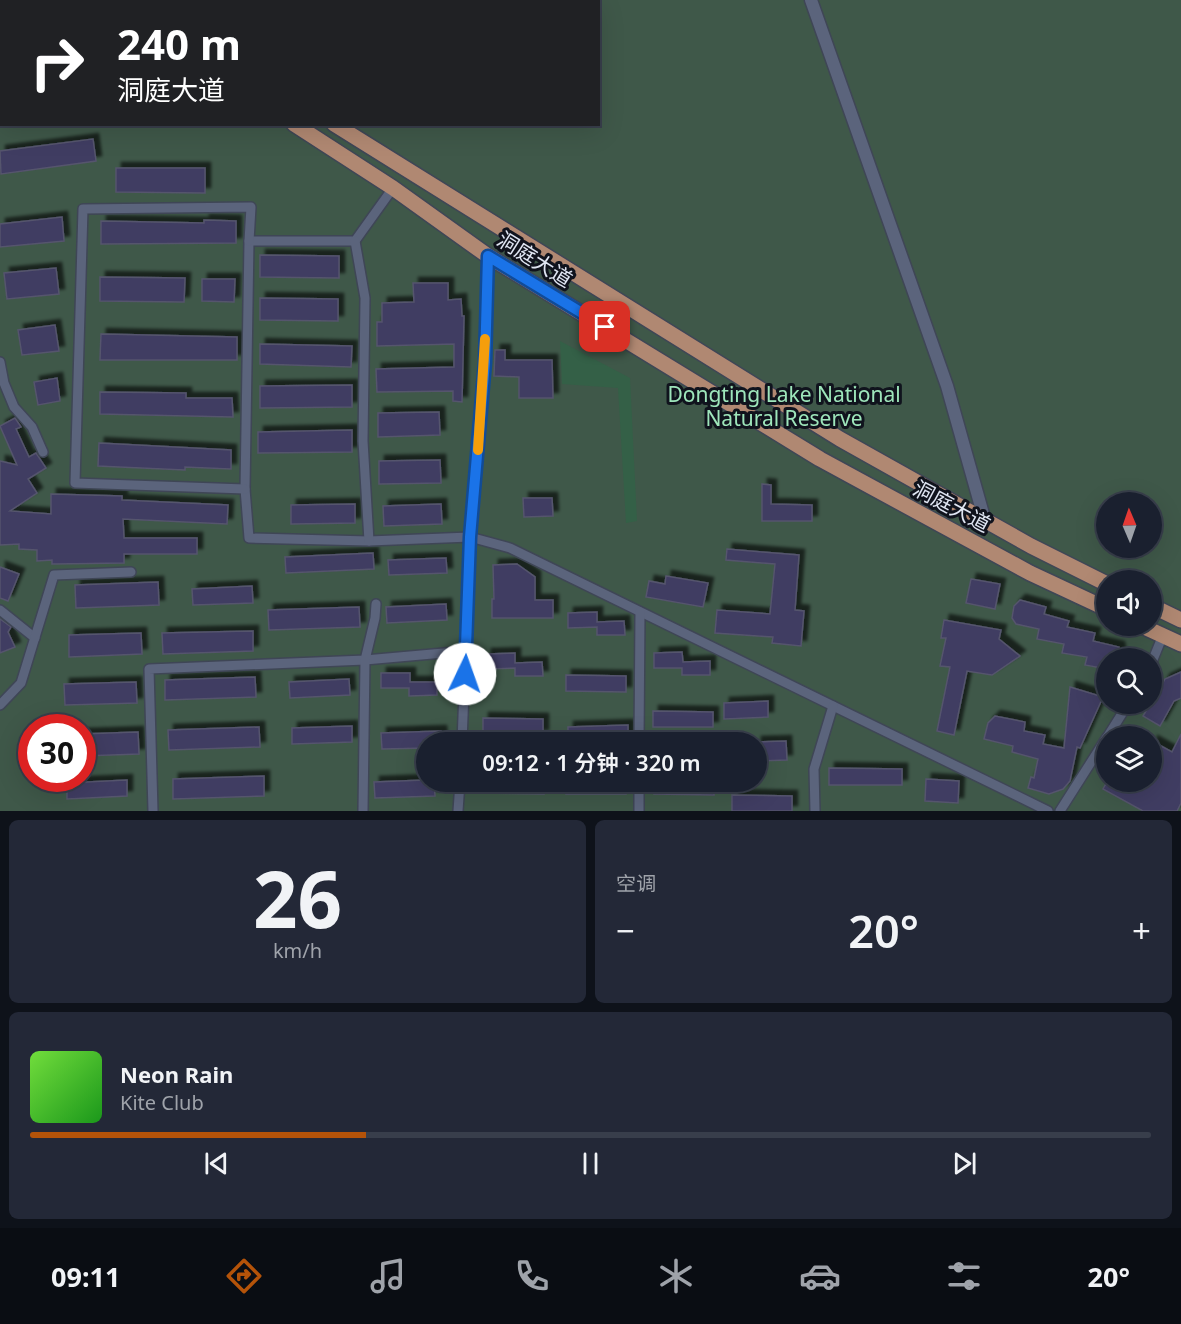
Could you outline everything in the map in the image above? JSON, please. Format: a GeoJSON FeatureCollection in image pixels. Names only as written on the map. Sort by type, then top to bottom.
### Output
{"type":"FeatureCollection","features":[{"type":"Feature","properties":{"kind":"main road","name":"洞庭大道"},"geometry":{"type":"LineString","coordinates":[[297,126],[393,188],[488,256],[820,459],[1030,573],[1096,604]]}},
{"type":"Feature","properties":{"kind":"main road","name":"洞庭大道"},"geometry":{"type":"LineString","coordinates":[[337,126],[840,439],[985,521],[1096,578]]}},
{"type":"Feature","properties":{"kind":"main road"},"geometry":{"type":"LineString","coordinates":[[1162,611],[1181,620]]}},
{"type":"Feature","properties":{"kind":"main road"},"geometry":{"type":"LineString","coordinates":[[1162,635],[1181,644]]}},
{"type":"Feature","properties":{"kind":"street"},"geometry":{"type":"LineString","coordinates":[[812,0],[947,386],[985,521]]}},
{"type":"Feature","properties":{"kind":"street"},"geometry":{"type":"LineString","coordinates":[[369,541],[363,441],[365,298],[355,241],[393,188]]}},
{"type":"Feature","properties":{"kind":"street"},"geometry":{"type":"LineString","coordinates":[[245,489],[75,483],[83,208],[251,207],[245,489],[249,538],[369,541],[470,537],[510,548],[1048,811]]}},
{"type":"Feature","properties":{"kind":"street"},"geometry":{"type":"LineString","coordinates":[[249,240],[355,241]]}},
{"type":"Feature","properties":{"kind":"street"},"geometry":{"type":"LineString","coordinates":[[462,732],[470,537],[485,362],[488,256]]}},
{"type":"Feature","properties":{"kind":"street"},"geometry":{"type":"LineString","coordinates":[[0,362],[4,383],[14,407],[32,426],[43,452]]}},
{"type":"Feature","properties":{"kind":"street"},"geometry":{"type":"LineString","coordinates":[[0,705],[21,683],[54,574],[130,572]]}},
{"type":"Feature","properties":{"kind":"street"},"geometry":{"type":"LineString","coordinates":[[363,811],[365,660],[376,604]]}},
{"type":"Feature","properties":{"kind":"street"},"geometry":{"type":"LineString","coordinates":[[0,610],[35,638]]}},
{"type":"Feature","properties":{"kind":"street"},"geometry":{"type":"LineString","coordinates":[[639,732],[640,612]]}},
{"type":"Feature","properties":{"kind":"street"},"geometry":{"type":"LineString","coordinates":[[153,811],[148,669],[365,660],[466,651]]}},
{"type":"Feature","properties":{"kind":"street"},"geometry":{"type":"LineString","coordinates":[[814,811],[814,769],[833,706]]}},
{"type":"Feature","properties":{"kind":"street"},"geometry":{"type":"LineString","coordinates":[[1060,811],[1096,754]]}},
{"type":"Feature","properties":{"kind":"street"},"geometry":{"type":"LineString","coordinates":[[458,811],[459,792]]}},
{"type":"Feature","properties":{"kind":"street"},"geometry":{"type":"LineString","coordinates":[[639,792],[639,811]]}},
{"type":"Feature","properties":{"kind":"green space","name":"Dongting Lake National Natural Reserve"},"geometry":{"type":"Polygon","coordinates":[[[600,0],[1181,0],[1181,811],[0,811],[0,126],[600,126],[600,0]]]}},
{"type":"Feature","properties":{"kind":"green space"},"geometry":{"type":"Polygon","coordinates":[[[560,341],[630,378],[637,521],[626,523],[618,388],[562,384],[560,341]]]}},
{"type":"Feature","properties":{"kind":"building"},"geometry":{"type":"Polygon","coordinates":[[[93,139],[96,161],[1,174],[0,151],[93,139]]]}},
{"type":"Feature","properties":{"kind":"building"},"geometry":{"type":"Polygon","coordinates":[[[116,168],[205,168],[205,193],[116,192],[116,168]]]}},
{"type":"Feature","properties":{"kind":"building"},"geometry":{"type":"Polygon","coordinates":[[[62,217],[64,241],[0,247],[0,224],[62,217]]]}},
{"type":"Feature","properties":{"kind":"building"},"geometry":{"type":"Polygon","coordinates":[[[204,220],[236,221],[236,243],[101,244],[101,221],[204,223],[204,220]]]}},
{"type":"Feature","properties":{"kind":"building"},"geometry":{"type":"Polygon","coordinates":[[[260,255],[339,256],[339,278],[260,277],[260,255]]]}},
{"type":"Feature","properties":{"kind":"building"},"geometry":{"type":"Polygon","coordinates":[[[56,268],[59,294],[7,299],[4,273],[56,268]]]}},
{"type":"Feature","properties":{"kind":"building"},"geometry":{"type":"Polygon","coordinates":[[[100,277],[185,278],[184,302],[100,301],[100,277]]]}},
{"type":"Feature","properties":{"kind":"building"},"geometry":{"type":"Polygon","coordinates":[[[202,279],[235,279],[234,302],[202,301],[202,279]]]}},
{"type":"Feature","properties":{"kind":"building"},"geometry":{"type":"Polygon","coordinates":[[[413,283],[448,283],[448,300],[461,299],[462,316],[464,316],[462,402],[453,401],[453,391],[377,392],[376,369],[454,367],[454,344],[377,346],[377,322],[382,322],[382,303],[414,302],[413,283]]]}},
{"type":"Feature","properties":{"kind":"building"},"geometry":{"type":"Polygon","coordinates":[[[260,298],[338,299],[338,321],[260,320],[260,298]]]}},
{"type":"Feature","properties":{"kind":"building"},"geometry":{"type":"Polygon","coordinates":[[[55,325],[59,351],[22,355],[18,330],[55,325]]]}},
{"type":"Feature","properties":{"kind":"building"},"geometry":{"type":"Polygon","coordinates":[[[101,334],[237,337],[237,360],[100,360],[101,334]]]}},
{"type":"Feature","properties":{"kind":"building"},"geometry":{"type":"Polygon","coordinates":[[[260,344],[352,346],[351,367],[260,364],[260,344]]]}},
{"type":"Feature","properties":{"kind":"building"},"geometry":{"type":"Polygon","coordinates":[[[495,350],[505,350],[505,360],[552,360],[553,398],[519,398],[519,377],[494,376],[495,350]]]}},
{"type":"Feature","properties":{"kind":"building"},"geometry":{"type":"Polygon","coordinates":[[[57,378],[60,401],[38,405],[34,382],[57,378]]]}},
{"type":"Feature","properties":{"kind":"building"},"geometry":{"type":"Polygon","coordinates":[[[352,385],[352,407],[260,408],[260,386],[352,385]]]}},
{"type":"Feature","properties":{"kind":"building"},"geometry":{"type":"Polygon","coordinates":[[[100,392],[186,393],[186,398],[232,398],[233,417],[100,414],[100,392]]]}},
{"type":"Feature","properties":{"kind":"building"},"geometry":{"type":"Polygon","coordinates":[[[439,412],[440,435],[378,437],[378,413],[439,412]]]}},
{"type":"Feature","properties":{"kind":"building"},"geometry":{"type":"Polygon","coordinates":[[[15,418],[21,427],[16,429],[29,457],[36,453],[46,468],[28,479],[37,493],[10,511],[51,514],[51,494],[122,496],[122,500],[228,505],[227,524],[123,519],[124,538],[197,538],[197,554],[124,554],[124,563],[52,564],[52,560],[37,561],[37,550],[19,549],[19,544],[0,545],[0,461],[17,465],[0,426],[15,418]]]}},
{"type":"Feature","properties":{"kind":"building"},"geometry":{"type":"Polygon","coordinates":[[[352,430],[352,452],[258,453],[258,432],[352,430]]]}},
{"type":"Feature","properties":{"kind":"building"},"geometry":{"type":"Polygon","coordinates":[[[99,443],[231,450],[231,469],[185,467],[185,470],[98,466],[99,443]]]}},
{"type":"Feature","properties":{"kind":"building"},"geometry":{"type":"Polygon","coordinates":[[[440,460],[441,483],[379,484],[379,461],[440,460]]]}},
{"type":"Feature","properties":{"kind":"building"},"geometry":{"type":"Polygon","coordinates":[[[762,484],[771,485],[771,504],[812,505],[812,521],[762,521],[762,484]]]}},
{"type":"Feature","properties":{"kind":"building"},"geometry":{"type":"Polygon","coordinates":[[[523,498],[552,498],[553,516],[524,517],[523,498]]]}},
{"type":"Feature","properties":{"kind":"building"},"geometry":{"type":"Polygon","coordinates":[[[355,504],[355,523],[291,524],[291,505],[355,504]]]}},
{"type":"Feature","properties":{"kind":"building"},"geometry":{"type":"Polygon","coordinates":[[[441,504],[442,524],[384,526],[383,506],[441,504]]]}},
{"type":"Feature","properties":{"kind":"building"},"geometry":{"type":"Polygon","coordinates":[[[727,549],[799,555],[795,610],[804,611],[801,646],[772,643],[773,637],[715,633],[717,610],[770,614],[775,564],[726,560],[727,549]]]}},
{"type":"Feature","properties":{"kind":"building"},"geometry":{"type":"Polygon","coordinates":[[[373,553],[374,569],[286,573],[285,557],[373,553]]]}},
{"type":"Feature","properties":{"kind":"building"},"geometry":{"type":"Polygon","coordinates":[[[446,558],[447,573],[389,575],[388,560],[446,558]]]}},
{"type":"Feature","properties":{"kind":"building"},"geometry":{"type":"Polygon","coordinates":[[[517,564],[535,577],[535,600],[553,600],[553,618],[492,618],[493,565],[517,564]]]}},
{"type":"Feature","properties":{"kind":"building"},"geometry":{"type":"Polygon","coordinates":[[[0,567],[19,574],[8,601],[0,598],[0,567]]]}},
{"type":"Feature","properties":{"kind":"building"},"geometry":{"type":"Polygon","coordinates":[[[666,576],[708,583],[703,607],[646,597],[649,581],[665,584],[666,576]]]}},
{"type":"Feature","properties":{"kind":"building"},"geometry":{"type":"Polygon","coordinates":[[[971,579],[1000,584],[995,609],[966,603],[971,579]]]}},
{"type":"Feature","properties":{"kind":"building"},"geometry":{"type":"Polygon","coordinates":[[[158,582],[159,605],[76,608],[75,585],[158,582]]]}},
{"type":"Feature","properties":{"kind":"building"},"geometry":{"type":"Polygon","coordinates":[[[252,586],[253,603],[193,605],[192,589],[252,586]]]}},
{"type":"Feature","properties":{"kind":"building"},"geometry":{"type":"Polygon","coordinates":[[[1020,600],[1046,607],[1044,614],[1069,621],[1067,627],[1095,633],[1093,641],[1119,648],[1096,648],[1096,667],[1085,665],[1087,657],[1062,653],[1064,644],[1037,639],[1039,629],[1016,624],[1012,618],[1014,606],[1020,600]]]}},
{"type":"Feature","properties":{"kind":"building"},"geometry":{"type":"Polygon","coordinates":[[[446,604],[447,620],[387,623],[386,607],[446,604]]]}},
{"type":"Feature","properties":{"kind":"building"},"geometry":{"type":"Polygon","coordinates":[[[359,607],[360,627],[269,630],[268,610],[359,607]]]}},
{"type":"Feature","properties":{"kind":"building"},"geometry":{"type":"Polygon","coordinates":[[[597,612],[597,622],[624,621],[625,635],[597,635],[597,627],[568,628],[568,613],[597,612]]]}},
{"type":"Feature","properties":{"kind":"building"},"geometry":{"type":"Polygon","coordinates":[[[0,619],[11,627],[8,632],[15,647],[0,653],[0,619]]]}},
{"type":"Feature","properties":{"kind":"building"},"geometry":{"type":"Polygon","coordinates":[[[944,620],[1001,630],[999,639],[1020,656],[992,675],[967,671],[954,735],[937,731],[950,667],[940,666],[946,638],[941,638],[944,620]]]}},
{"type":"Feature","properties":{"kind":"building"},"geometry":{"type":"Polygon","coordinates":[[[253,631],[253,651],[163,654],[162,633],[253,631]]]}},
{"type":"Feature","properties":{"kind":"building"},"geometry":{"type":"Polygon","coordinates":[[[141,633],[142,654],[69,657],[69,635],[141,633]]]}},
{"type":"Feature","properties":{"kind":"building"},"geometry":{"type":"Polygon","coordinates":[[[682,652],[683,662],[710,661],[710,675],[682,675],[682,668],[654,668],[654,653],[682,652]]]}},
{"type":"Feature","properties":{"kind":"building"},"geometry":{"type":"Polygon","coordinates":[[[515,653],[515,663],[542,662],[543,676],[515,676],[515,668],[486,669],[486,654],[515,653]]]}},
{"type":"Feature","properties":{"kind":"building"},"geometry":{"type":"Polygon","coordinates":[[[1181,672],[1181,698],[1174,701],[1160,726],[1143,716],[1144,714],[1162,714],[1162,684],[1165,679],[1181,672]]]}},
{"type":"Feature","properties":{"kind":"building"},"geometry":{"type":"Polygon","coordinates":[[[381,673],[410,673],[410,682],[437,682],[437,695],[409,696],[409,688],[381,688],[381,673]]]}},
{"type":"Feature","properties":{"kind":"building"},"geometry":{"type":"Polygon","coordinates":[[[566,675],[626,676],[626,692],[566,691],[566,675]]]}},
{"type":"Feature","properties":{"kind":"building"},"geometry":{"type":"Polygon","coordinates":[[[255,677],[256,697],[165,700],[165,680],[255,677]]]}},
{"type":"Feature","properties":{"kind":"building"},"geometry":{"type":"Polygon","coordinates":[[[349,679],[350,695],[290,698],[289,682],[349,679]]]}},
{"type":"Feature","properties":{"kind":"building"},"geometry":{"type":"Polygon","coordinates":[[[136,682],[137,703],[65,705],[64,684],[136,682]]]}},
{"type":"Feature","properties":{"kind":"building"},"geometry":{"type":"Polygon","coordinates":[[[1070,687],[1096,695],[1096,713],[1080,748],[1077,747],[1070,781],[1063,789],[1049,794],[1028,788],[1031,777],[1034,778],[1038,759],[1012,752],[1013,746],[984,739],[988,723],[995,716],[1025,722],[1024,731],[1045,735],[1043,744],[1064,748],[1070,687]]]}},
{"type":"Feature","properties":{"kind":"building"},"geometry":{"type":"Polygon","coordinates":[[[768,701],[768,717],[724,719],[724,703],[768,701]]]}},
{"type":"Feature","properties":{"kind":"building"},"geometry":{"type":"Polygon","coordinates":[[[653,711],[713,712],[713,727],[653,727],[653,711]]]}},
{"type":"Feature","properties":{"kind":"building"},"geometry":{"type":"Polygon","coordinates":[[[483,718],[543,719],[543,732],[483,732],[483,718]]]}},
{"type":"Feature","properties":{"kind":"building"},"geometry":{"type":"Polygon","coordinates":[[[628,725],[628,732],[568,732],[568,727],[628,725]]]}},
{"type":"Feature","properties":{"kind":"building"},"geometry":{"type":"Polygon","coordinates":[[[352,726],[352,742],[292,744],[292,728],[352,726]]]}},
{"type":"Feature","properties":{"kind":"building"},"geometry":{"type":"Polygon","coordinates":[[[259,727],[260,747],[169,750],[168,730],[259,727]]]}},
{"type":"Feature","properties":{"kind":"building"},"geometry":{"type":"Polygon","coordinates":[[[441,731],[441,732],[416,732],[416,748],[382,749],[381,733],[441,731]]]}},
{"type":"Feature","properties":{"kind":"building"},"geometry":{"type":"Polygon","coordinates":[[[138,732],[139,754],[96,756],[96,734],[138,732]]]}},
{"type":"Feature","properties":{"kind":"building"},"geometry":{"type":"Polygon","coordinates":[[[1181,734],[1181,803],[1177,811],[1143,811],[1108,792],[1162,792],[1162,746],[1172,752],[1181,734]]]}},
{"type":"Feature","properties":{"kind":"building"},"geometry":{"type":"Polygon","coordinates":[[[786,741],[787,760],[767,761],[767,742],[786,741]]]}},
{"type":"Feature","properties":{"kind":"building"},"geometry":{"type":"Polygon","coordinates":[[[829,768],[902,769],[902,785],[829,785],[829,768]]]}},
{"type":"Feature","properties":{"kind":"building"},"geometry":{"type":"Polygon","coordinates":[[[264,776],[264,796],[173,799],[173,779],[264,776]]]}},
{"type":"Feature","properties":{"kind":"building"},"geometry":{"type":"Polygon","coordinates":[[[926,779],[959,781],[958,803],[925,801],[926,779]]]}},
{"type":"Feature","properties":{"kind":"building"},"geometry":{"type":"Polygon","coordinates":[[[127,780],[127,796],[67,799],[67,792],[96,792],[96,782],[127,780]]]}},
{"type":"Feature","properties":{"kind":"building"},"geometry":{"type":"Polygon","coordinates":[[[416,780],[416,792],[435,792],[435,796],[375,798],[374,782],[416,780]]]}},
{"type":"Feature","properties":{"kind":"building"},"geometry":{"type":"Polygon","coordinates":[[[544,792],[544,794],[484,793],[544,792]]]}},
{"type":"Feature","properties":{"kind":"building"},"geometry":{"type":"Polygon","coordinates":[[[566,792],[626,792],[626,794],[566,794],[566,792]]]}},
{"type":"Feature","properties":{"kind":"building"},"geometry":{"type":"Polygon","coordinates":[[[654,792],[714,792],[714,795],[654,794],[654,792]]]}},
{"type":"Feature","properties":{"kind":"building"},"geometry":{"type":"Polygon","coordinates":[[[732,795],[792,796],[792,811],[732,811],[732,795]]]}},
{"type":"Feature","properties":{"kind":"slow traffic"},"geometry":{"type":"LineString","coordinates":[[478,450],[485,339]]}},
{"type":"Feature","properties":{"kind":"route"},"geometry":{"type":"LineString","coordinates":[[465,674],[470,537],[485,362],[488,256],[605,327]]}}]}
